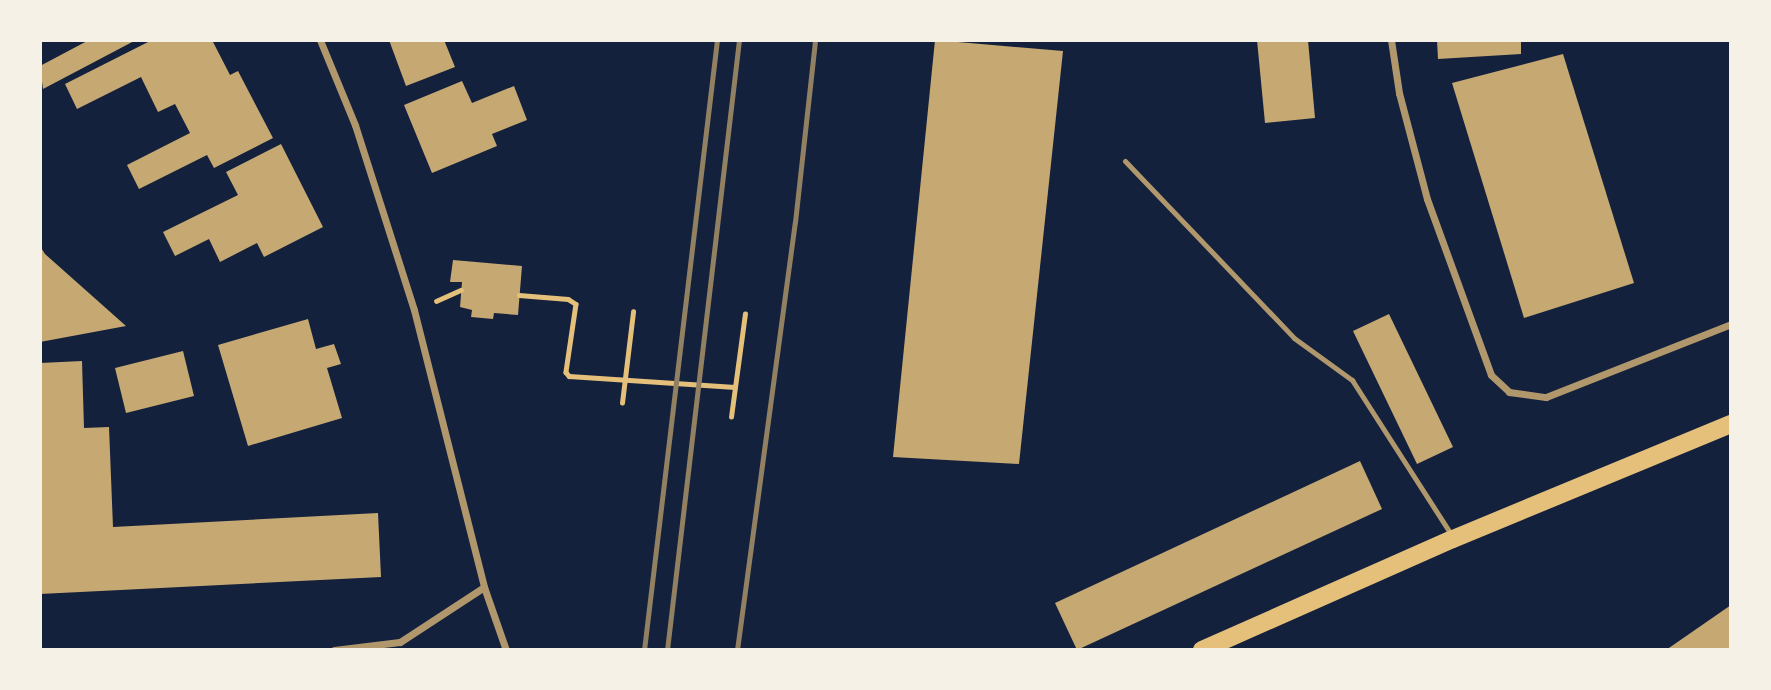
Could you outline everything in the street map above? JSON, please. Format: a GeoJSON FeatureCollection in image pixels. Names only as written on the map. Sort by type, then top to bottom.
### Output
{"type":"FeatureCollection","features":[{"type":"Feature","properties":{"kind":"main road"},"geometry":{"type":"LineString","coordinates":[[1202,650],[1453,539],[1731,424]]}},
{"type":"Feature","properties":{"kind":"street"},"geometry":{"type":"LineString","coordinates":[[320,40],[355,125],[414,310],[484,587],[506,650]]}},
{"type":"Feature","properties":{"kind":"street"},"geometry":{"type":"LineString","coordinates":[[1391,40],[1399,93],[1427,199],[1491,375],[1508,392],[1546,397],[1731,324]]}},
{"type":"Feature","properties":{"kind":"street"},"geometry":{"type":"LineString","coordinates":[[334,650],[400,642],[484,587]]}},
{"type":"Feature","properties":{"kind":"lane"},"geometry":{"type":"LineString","coordinates":[[1125,161],[1294,338],[1352,380],[1453,539]]}},
{"type":"Feature","properties":{"kind":"path"},"geometry":{"type":"LineString","coordinates":[[519,295],[568,299],[576,303],[566,372],[569,376],[735,387]]}},
{"type":"Feature","properties":{"kind":"path"},"geometry":{"type":"LineString","coordinates":[[622,403],[634,312]]}},
{"type":"Feature","properties":{"kind":"path"},"geometry":{"type":"LineString","coordinates":[[731,417],[745,314]]}},
{"type":"Feature","properties":{"kind":"building"},"geometry":{"type":"Polygon","coordinates":[[[89,40],[136,40],[43,89],[40,66],[89,40]]]}},
{"type":"Feature","properties":{"kind":"building"},"geometry":{"type":"Polygon","coordinates":[[[152,40],[212,40],[230,75],[238,71],[273,138],[214,168],[207,155],[139,189],[127,165],[190,133],[175,104],[158,112],[141,77],[77,109],[65,84],[152,40]]]}},
{"type":"Feature","properties":{"kind":"building"},"geometry":{"type":"Polygon","coordinates":[[[389,40],[444,40],[455,67],[406,86],[389,40]]]}},
{"type":"Feature","properties":{"kind":"building"},"geometry":{"type":"Polygon","coordinates":[[[935,40],[1063,51],[1019,464],[893,457],[935,40]]]}},
{"type":"Feature","properties":{"kind":"building"},"geometry":{"type":"Polygon","coordinates":[[[1257,40],[1308,40],[1315,118],[1265,123],[1257,40]]]}},
{"type":"Feature","properties":{"kind":"building"},"geometry":{"type":"Polygon","coordinates":[[[1437,40],[1521,40],[1521,54],[1438,59],[1437,40]]]}},
{"type":"Feature","properties":{"kind":"building"},"geometry":{"type":"Polygon","coordinates":[[[1563,54],[1634,283],[1524,318],[1452,83],[1563,54]]]}},
{"type":"Feature","properties":{"kind":"building"},"geometry":{"type":"Polygon","coordinates":[[[462,81],[472,103],[514,86],[527,120],[492,134],[497,146],[432,173],[404,105],[462,81]]]}},
{"type":"Feature","properties":{"kind":"building"},"geometry":{"type":"Polygon","coordinates":[[[281,144],[323,227],[264,257],[257,243],[220,262],[209,239],[175,256],[163,232],[238,195],[226,172],[281,144]]]}},
{"type":"Feature","properties":{"kind":"building"},"geometry":{"type":"Polygon","coordinates":[[[40,246],[45,254],[126,326],[40,342],[40,246]]]}},
{"type":"Feature","properties":{"kind":"building"},"geometry":{"type":"Polygon","coordinates":[[[453,260],[522,266],[518,315],[494,313],[493,319],[471,317],[472,310],[460,307],[462,282],[450,282],[453,260]]]}},
{"type":"Feature","properties":{"kind":"building"},"geometry":{"type":"Polygon","coordinates":[[[1389,314],[1453,447],[1417,464],[1353,331],[1389,314]]]}},
{"type":"Feature","properties":{"kind":"building"},"geometry":{"type":"Polygon","coordinates":[[[308,319],[316,349],[334,344],[341,364],[327,368],[342,418],[248,446],[218,345],[308,319]]]}},
{"type":"Feature","properties":{"kind":"building"},"geometry":{"type":"Polygon","coordinates":[[[183,351],[194,396],[126,413],[115,368],[183,351]]]}},
{"type":"Feature","properties":{"kind":"building"},"geometry":{"type":"Polygon","coordinates":[[[82,361],[84,428],[109,427],[113,527],[378,513],[381,577],[40,594],[40,363],[82,361]]]}},
{"type":"Feature","properties":{"kind":"building"},"geometry":{"type":"Polygon","coordinates":[[[1360,461],[1382,509],[1077,650],[1055,603],[1360,461]]]}},
{"type":"Feature","properties":{"kind":"building"},"geometry":{"type":"Polygon","coordinates":[[[1731,605],[1731,650],[1666,650],[1731,605]]]}},
{"type":"Feature","properties":{"kind":"railway"},"geometry":{"type":"LineString","coordinates":[[644,650],[717,40]]}},
{"type":"Feature","properties":{"kind":"railway"},"geometry":{"type":"LineString","coordinates":[[667,650],[739,40]]}},
{"type":"Feature","properties":{"kind":"railway"},"geometry":{"type":"LineString","coordinates":[[737,650],[795,222],[815,40]]}}]}
